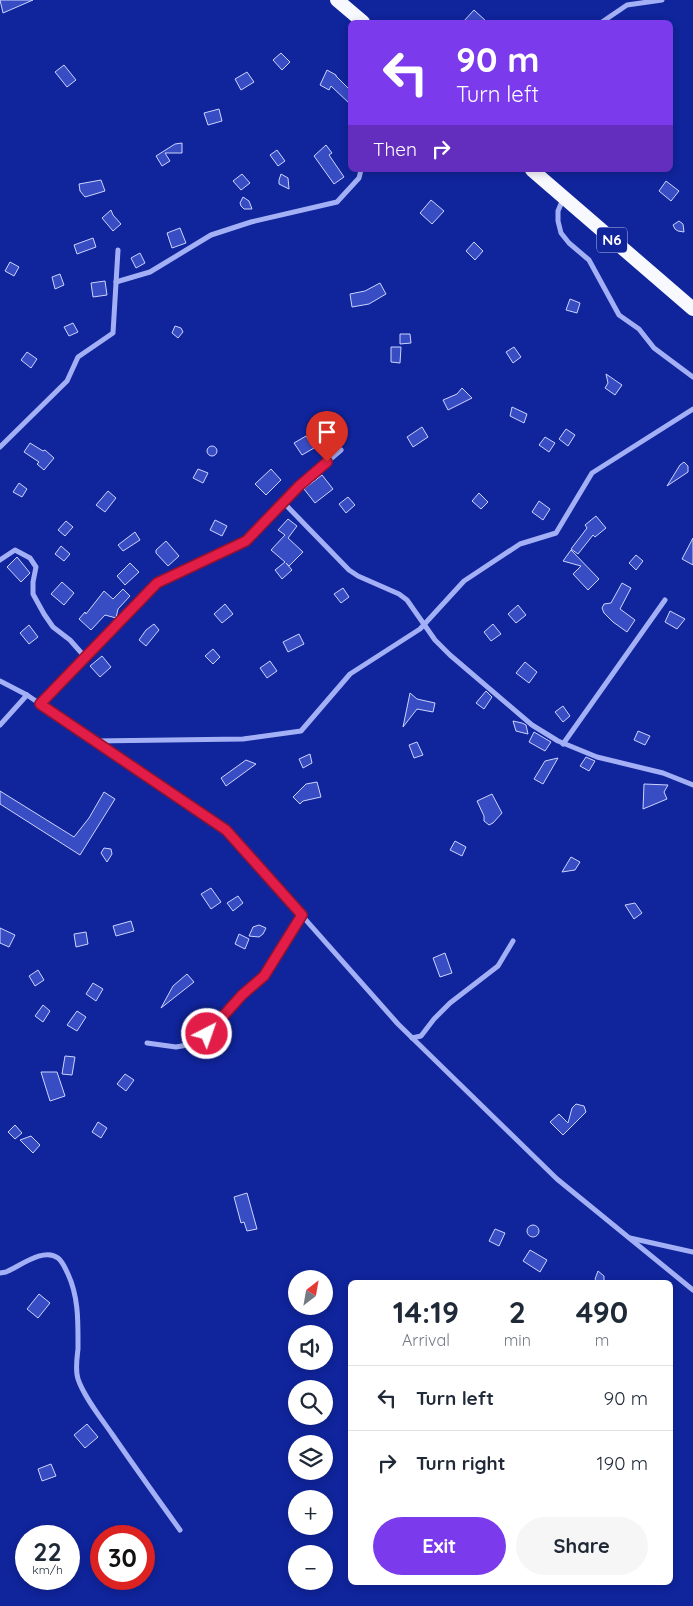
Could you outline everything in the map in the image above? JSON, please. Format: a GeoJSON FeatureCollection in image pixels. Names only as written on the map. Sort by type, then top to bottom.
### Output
{"type":"FeatureCollection","features":[{"type":"Feature","properties":{"kind":"highway"},"geometry":{"type":"LineString","coordinates":[[337,0],[361,20]]}},
{"type":"Feature","properties":{"kind":"highway","name":"N6"},"geometry":{"type":"LineString","coordinates":[[534,172],[693,309]]}},
{"type":"Feature","properties":{"kind":"street"},"geometry":{"type":"LineString","coordinates":[[605,20],[627,5],[662,0]]}},
{"type":"Feature","properties":{"kind":"street"},"geometry":{"type":"LineString","coordinates":[[116,282],[150,272],[211,235],[250,222],[337,202],[359,178],[361,172]]}},
{"type":"Feature","properties":{"kind":"street"},"geometry":{"type":"LineString","coordinates":[[563,198],[558,211],[558,220],[562,233],[569,243],[589,260],[619,315],[639,329],[654,348],[693,377]]}},
{"type":"Feature","properties":{"kind":"street"},"geometry":{"type":"LineString","coordinates":[[0,447],[67,381],[78,357],[113,333],[118,250]]}},
{"type":"Feature","properties":{"kind":"street"},"geometry":{"type":"LineString","coordinates":[[94,741],[243,739],[301,731],[350,674],[420,629],[464,581],[520,544],[556,533],[592,473],[693,409]]}},
{"type":"Feature","properties":{"kind":"street"},"geometry":{"type":"LineString","coordinates":[[40,704],[157,583],[246,541],[299,486],[341,450]]}},
{"type":"Feature","properties":{"kind":"street"},"geometry":{"type":"LineString","coordinates":[[284,502],[349,570],[358,576],[399,594],[407,600],[435,640],[532,725],[563,744],[596,757],[663,773],[693,785]]}},
{"type":"Feature","properties":{"kind":"street"},"geometry":{"type":"LineString","coordinates":[[0,560],[15,550],[30,558],[36,567],[33,594],[44,614],[53,627],[70,640],[85,657]]}},
{"type":"Feature","properties":{"kind":"street"},"geometry":{"type":"LineString","coordinates":[[563,744],[665,600]]}},
{"type":"Feature","properties":{"kind":"street"},"geometry":{"type":"LineString","coordinates":[[0,681],[27,695],[226,830],[412,1038],[557,1179],[693,1290]]}},
{"type":"Feature","properties":{"kind":"street"},"geometry":{"type":"LineString","coordinates":[[0,725],[27,695]]}},
{"type":"Feature","properties":{"kind":"street"},"geometry":{"type":"LineString","coordinates":[[147,1043],[176,1046],[193,1044],[207,1034],[242,995],[264,976],[302,915]]}},
{"type":"Feature","properties":{"kind":"street"},"geometry":{"type":"LineString","coordinates":[[412,1038],[422,1036],[434,1019],[450,1002],[498,966],[513,942]]}},
{"type":"Feature","properties":{"kind":"street"},"geometry":{"type":"LineString","coordinates":[[628,1237],[693,1252]]}},
{"type":"Feature","properties":{"kind":"street"},"geometry":{"type":"LineString","coordinates":[[0,1273],[41,1255],[49,1254],[57,1257],[62,1262],[70,1279],[77,1304],[77,1369],[81,1385],[100,1417],[180,1530]]}},
{"type":"Feature","properties":{"kind":"building"},"geometry":{"type":"Polygon","coordinates":[[[0,0],[33,0],[3,13],[0,0]]]}},
{"type":"Feature","properties":{"kind":"building"},"geometry":{"type":"Polygon","coordinates":[[[474,10],[485,20],[465,20],[474,10]]]}},
{"type":"Feature","properties":{"kind":"building"},"geometry":{"type":"Polygon","coordinates":[[[281,53],[290,62],[282,70],[273,60],[281,53]]]}},
{"type":"Feature","properties":{"kind":"building"},"geometry":{"type":"Polygon","coordinates":[[[64,65],[76,80],[67,87],[55,72],[64,65]]]}},
{"type":"Feature","properties":{"kind":"building"},"geometry":{"type":"Polygon","coordinates":[[[327,70],[336,75],[348,88],[348,102],[331,86],[329,90],[320,85],[327,70]]]}},
{"type":"Feature","properties":{"kind":"building"},"geometry":{"type":"Polygon","coordinates":[[[247,72],[254,82],[241,90],[235,79],[247,72]]]}},
{"type":"Feature","properties":{"kind":"building"},"geometry":{"type":"Polygon","coordinates":[[[219,109],[222,121],[208,125],[204,113],[219,109]]]}},
{"type":"Feature","properties":{"kind":"building"},"geometry":{"type":"Polygon","coordinates":[[[182,143],[182,153],[165,153],[170,161],[162,166],[156,156],[175,144],[182,143]]]}},
{"type":"Feature","properties":{"kind":"building"},"geometry":{"type":"Polygon","coordinates":[[[326,145],[332,153],[329,155],[344,177],[334,184],[314,156],[326,145]]]}},
{"type":"Feature","properties":{"kind":"building"},"geometry":{"type":"Polygon","coordinates":[[[277,150],[285,161],[278,166],[270,155],[277,150]]]}},
{"type":"Feature","properties":{"kind":"building"},"geometry":{"type":"Polygon","coordinates":[[[242,174],[250,183],[241,190],[233,181],[242,174]]]}},
{"type":"Feature","properties":{"kind":"building"},"geometry":{"type":"Polygon","coordinates":[[[281,174],[288,178],[289,189],[279,184],[281,174]]]}},
{"type":"Feature","properties":{"kind":"building"},"geometry":{"type":"Polygon","coordinates":[[[101,180],[105,191],[85,197],[80,191],[79,184],[101,180]]]}},
{"type":"Feature","properties":{"kind":"building"},"geometry":{"type":"Polygon","coordinates":[[[666,181],[679,191],[671,201],[659,191],[666,181]]]}},
{"type":"Feature","properties":{"kind":"building"},"geometry":{"type":"Polygon","coordinates":[[[243,197],[249,201],[252,209],[244,209],[241,206],[240,203],[243,197]]]}},
{"type":"Feature","properties":{"kind":"building"},"geometry":{"type":"Polygon","coordinates":[[[431,200],[444,211],[432,224],[420,213],[431,200]]]}},
{"type":"Feature","properties":{"kind":"building"},"geometry":{"type":"Polygon","coordinates":[[[111,210],[121,224],[113,231],[102,218],[111,210]]]}},
{"type":"Feature","properties":{"kind":"building"},"geometry":{"type":"Polygon","coordinates":[[[679,221],[683,224],[684,232],[678,231],[673,225],[679,221]]]}},
{"type":"Feature","properties":{"kind":"building"},"geometry":{"type":"Polygon","coordinates":[[[180,228],[186,243],[172,248],[167,233],[180,228]]]}},
{"type":"Feature","properties":{"kind":"building"},"geometry":{"type":"Polygon","coordinates":[[[93,238],[96,247],[77,254],[74,245],[93,238]]]}},
{"type":"Feature","properties":{"kind":"building"},"geometry":{"type":"Polygon","coordinates":[[[474,242],[483,251],[475,260],[466,251],[474,242]]]}},
{"type":"Feature","properties":{"kind":"building"},"geometry":{"type":"Polygon","coordinates":[[[140,253],[145,263],[136,268],[131,258],[140,253]]]}},
{"type":"Feature","properties":{"kind":"building"},"geometry":{"type":"Polygon","coordinates":[[[10,262],[19,267],[14,276],[5,271],[10,262]]]}},
{"type":"Feature","properties":{"kind":"building"},"geometry":{"type":"Polygon","coordinates":[[[60,274],[64,285],[55,289],[52,277],[60,274]]]}},
{"type":"Feature","properties":{"kind":"building"},"geometry":{"type":"Polygon","coordinates":[[[105,281],[107,295],[93,297],[91,283],[105,281]]]}},
{"type":"Feature","properties":{"kind":"building"},"geometry":{"type":"Polygon","coordinates":[[[380,283],[386,294],[369,304],[352,307],[350,294],[365,291],[380,283]]]}},
{"type":"Feature","properties":{"kind":"building"},"geometry":{"type":"Polygon","coordinates":[[[570,299],[580,303],[577,313],[566,310],[570,299]]]}},
{"type":"Feature","properties":{"kind":"building"},"geometry":{"type":"Polygon","coordinates":[[[73,323],[78,332],[69,336],[64,327],[73,323]]]}},
{"type":"Feature","properties":{"kind":"building"},"geometry":{"type":"Polygon","coordinates":[[[175,326],[181,328],[183,332],[178,338],[172,333],[175,326]]]}},
{"type":"Feature","properties":{"kind":"building"},"geometry":{"type":"Polygon","coordinates":[[[400,334],[410,334],[411,343],[400,344],[400,334]]]}},
{"type":"Feature","properties":{"kind":"building"},"geometry":{"type":"Polygon","coordinates":[[[391,347],[401,347],[400,363],[391,362],[391,347]]]}},
{"type":"Feature","properties":{"kind":"building"},"geometry":{"type":"Polygon","coordinates":[[[514,347],[521,357],[513,363],[506,352],[514,347]]]}},
{"type":"Feature","properties":{"kind":"building"},"geometry":{"type":"Polygon","coordinates":[[[27,352],[37,359],[31,368],[21,360],[27,352]]]}},
{"type":"Feature","properties":{"kind":"building"},"geometry":{"type":"Polygon","coordinates":[[[606,374],[622,385],[615,395],[605,388],[608,383],[606,374]]]}},
{"type":"Feature","properties":{"kind":"building"},"geometry":{"type":"Polygon","coordinates":[[[462,388],[472,398],[448,410],[443,400],[457,394],[462,388]]]}},
{"type":"Feature","properties":{"kind":"building"},"geometry":{"type":"Polygon","coordinates":[[[512,407],[527,414],[524,423],[510,416],[512,407]]]}},
{"type":"Feature","properties":{"kind":"building"},"geometry":{"type":"Polygon","coordinates":[[[422,427],[428,437],[413,447],[407,437],[422,427]]]}},
{"type":"Feature","properties":{"kind":"building"},"geometry":{"type":"Polygon","coordinates":[[[566,429],[575,435],[568,446],[559,439],[566,429]]]}},
{"type":"Feature","properties":{"kind":"building"},"geometry":{"type":"Polygon","coordinates":[[[306,436],[314,448],[302,455],[294,443],[306,436]]]}},
{"type":"Feature","properties":{"kind":"building"},"geometry":{"type":"Polygon","coordinates":[[[545,437],[555,443],[549,452],[539,445],[545,437]]]}},
{"type":"Feature","properties":{"kind":"building"},"geometry":{"type":"Polygon","coordinates":[[[30,443],[43,451],[45,450],[54,458],[44,470],[37,464],[39,462],[24,452],[30,443]]]}},
{"type":"Feature","properties":{"kind":"building"},"geometry":{"type":"Polygon","coordinates":[[[210,446],[214,446],[217,451],[216,455],[210,456],[207,453],[207,449],[210,446]]]}},
{"type":"Feature","properties":{"kind":"building"},"geometry":{"type":"Polygon","coordinates":[[[684,462],[688,466],[688,472],[667,486],[680,465],[684,462]]]}},
{"type":"Feature","properties":{"kind":"building"},"geometry":{"type":"Polygon","coordinates":[[[198,469],[208,473],[203,483],[193,478],[198,469]]]}},
{"type":"Feature","properties":{"kind":"building"},"geometry":{"type":"Polygon","coordinates":[[[271,469],[281,480],[266,495],[255,484],[271,469]]]}},
{"type":"Feature","properties":{"kind":"building"},"geometry":{"type":"Polygon","coordinates":[[[322,475],[333,489],[315,503],[304,489],[322,475]]]}},
{"type":"Feature","properties":{"kind":"building"},"geometry":{"type":"Polygon","coordinates":[[[19,483],[27,489],[22,497],[13,492],[19,483]]]}},
{"type":"Feature","properties":{"kind":"building"},"geometry":{"type":"Polygon","coordinates":[[[108,491],[116,498],[105,512],[96,505],[108,491]]]}},
{"type":"Feature","properties":{"kind":"building"},"geometry":{"type":"Polygon","coordinates":[[[479,493],[488,502],[481,509],[472,501],[479,493]]]}},
{"type":"Feature","properties":{"kind":"building"},"geometry":{"type":"Polygon","coordinates":[[[348,497],[355,505],[346,513],[339,504],[348,497]]]}},
{"type":"Feature","properties":{"kind":"building"},"geometry":{"type":"Polygon","coordinates":[[[539,501],[550,509],[543,520],[532,512],[539,501]]]}},
{"type":"Feature","properties":{"kind":"building"},"geometry":{"type":"Polygon","coordinates":[[[596,516],[606,528],[595,537],[593,535],[578,554],[571,549],[587,528],[585,525],[596,516]]]}},
{"type":"Feature","properties":{"kind":"building"},"geometry":{"type":"Polygon","coordinates":[[[288,519],[297,526],[288,538],[303,552],[289,566],[286,563],[292,570],[282,579],[275,570],[285,562],[271,550],[285,535],[278,530],[288,519]]]}},
{"type":"Feature","properties":{"kind":"building"},"geometry":{"type":"Polygon","coordinates":[[[215,520],[227,526],[222,536],[210,530],[215,520]]]}},
{"type":"Feature","properties":{"kind":"building"},"geometry":{"type":"Polygon","coordinates":[[[66,521],[73,527],[65,536],[58,530],[66,521]]]}},
{"type":"Feature","properties":{"kind":"building"},"geometry":{"type":"Polygon","coordinates":[[[135,532],[140,540],[123,551],[118,545],[135,532]]]}},
{"type":"Feature","properties":{"kind":"building"},"geometry":{"type":"Polygon","coordinates":[[[693,538],[693,565],[682,559],[693,538]]]}},
{"type":"Feature","properties":{"kind":"building"},"geometry":{"type":"Polygon","coordinates":[[[166,541],[179,556],[168,566],[156,553],[156,550],[166,541]]]}},
{"type":"Feature","properties":{"kind":"building"},"geometry":{"type":"Polygon","coordinates":[[[61,546],[70,554],[64,561],[55,554],[61,546]]]}},
{"type":"Feature","properties":{"kind":"building"},"geometry":{"type":"Polygon","coordinates":[[[571,550],[599,579],[588,590],[573,574],[581,566],[563,561],[571,550]]]}},
{"type":"Feature","properties":{"kind":"building"},"geometry":{"type":"Polygon","coordinates":[[[636,555],[643,561],[636,570],[629,563],[636,555]]]}},
{"type":"Feature","properties":{"kind":"building"},"geometry":{"type":"Polygon","coordinates":[[[17,557],[30,573],[21,582],[7,567],[17,557]]]}},
{"type":"Feature","properties":{"kind":"building"},"geometry":{"type":"Polygon","coordinates":[[[130,563],[139,572],[125,585],[117,576],[130,563]]]}},
{"type":"Feature","properties":{"kind":"building"},"geometry":{"type":"Polygon","coordinates":[[[62,582],[74,593],[64,605],[51,594],[62,582]]]}},
{"type":"Feature","properties":{"kind":"building"},"geometry":{"type":"Polygon","coordinates":[[[622,583],[631,588],[620,609],[635,620],[627,632],[613,622],[604,613],[602,608],[604,604],[611,603],[622,583]]]}},
{"type":"Feature","properties":{"kind":"building"},"geometry":{"type":"Polygon","coordinates":[[[343,588],[349,597],[341,603],[334,594],[343,588]]]}},
{"type":"Feature","properties":{"kind":"building"},"geometry":{"type":"Polygon","coordinates":[[[123,589],[130,596],[118,609],[116,618],[105,615],[91,630],[79,619],[85,612],[86,614],[104,591],[113,599],[123,589]]]}},
{"type":"Feature","properties":{"kind":"building"},"geometry":{"type":"Polygon","coordinates":[[[225,604],[233,614],[222,623],[214,614],[225,604]]]}},
{"type":"Feature","properties":{"kind":"building"},"geometry":{"type":"Polygon","coordinates":[[[518,605],[526,615],[516,623],[508,614],[518,605]]]}},
{"type":"Feature","properties":{"kind":"building"},"geometry":{"type":"Polygon","coordinates":[[[670,611],[685,619],[677,629],[665,622],[670,611]]]}},
{"type":"Feature","properties":{"kind":"building"},"geometry":{"type":"Polygon","coordinates":[[[154,624],[159,630],[146,646],[139,640],[146,630],[154,624]]]}},
{"type":"Feature","properties":{"kind":"building"},"geometry":{"type":"Polygon","coordinates":[[[493,624],[501,634],[491,641],[484,632],[493,624]]]}},
{"type":"Feature","properties":{"kind":"building"},"geometry":{"type":"Polygon","coordinates":[[[29,625],[38,637],[29,644],[20,633],[29,625]]]}},
{"type":"Feature","properties":{"kind":"building"},"geometry":{"type":"Polygon","coordinates":[[[299,634],[304,644],[288,652],[283,642],[299,634]]]}},
{"type":"Feature","properties":{"kind":"building"},"geometry":{"type":"Polygon","coordinates":[[[213,649],[220,657],[213,664],[205,656],[213,649]]]}},
{"type":"Feature","properties":{"kind":"building"},"geometry":{"type":"Polygon","coordinates":[[[102,656],[111,667],[100,677],[90,666],[102,656]]]}},
{"type":"Feature","properties":{"kind":"building"},"geometry":{"type":"Polygon","coordinates":[[[270,661],[277,671],[267,678],[260,668],[270,661]]]}},
{"type":"Feature","properties":{"kind":"building"},"geometry":{"type":"Polygon","coordinates":[[[525,662],[537,672],[529,683],[516,673],[525,662]]]}},
{"type":"Feature","properties":{"kind":"building"},"geometry":{"type":"Polygon","coordinates":[[[486,691],[492,697],[484,709],[476,703],[486,691]]]}},
{"type":"Feature","properties":{"kind":"building"},"geometry":{"type":"Polygon","coordinates":[[[410,693],[417,699],[435,703],[433,712],[417,709],[403,727],[410,693]]]}},
{"type":"Feature","properties":{"kind":"building"},"geometry":{"type":"Polygon","coordinates":[[[563,706],[570,716],[563,722],[555,712],[563,706]]]}},
{"type":"Feature","properties":{"kind":"building"},"geometry":{"type":"Polygon","coordinates":[[[513,721],[526,725],[528,734],[516,731],[513,721]]]}},
{"type":"Feature","properties":{"kind":"building"},"geometry":{"type":"Polygon","coordinates":[[[638,731],[650,736],[645,745],[634,740],[638,731]]]}},
{"type":"Feature","properties":{"kind":"building"},"geometry":{"type":"Polygon","coordinates":[[[534,732],[551,742],[545,751],[529,742],[534,732]]]}},
{"type":"Feature","properties":{"kind":"building"},"geometry":{"type":"Polygon","coordinates":[[[417,742],[423,755],[414,758],[409,745],[417,742]]]}},
{"type":"Feature","properties":{"kind":"building"},"geometry":{"type":"Polygon","coordinates":[[[310,754],[312,763],[303,768],[299,759],[310,754]]]}},
{"type":"Feature","properties":{"kind":"building"},"geometry":{"type":"Polygon","coordinates":[[[586,757],[595,761],[589,771],[580,766],[586,757]]]}},
{"type":"Feature","properties":{"kind":"building"},"geometry":{"type":"Polygon","coordinates":[[[558,758],[543,784],[534,779],[545,761],[558,758]]]}},
{"type":"Feature","properties":{"kind":"building"},"geometry":{"type":"Polygon","coordinates":[[[246,760],[256,764],[226,786],[221,778],[246,760]]]}},
{"type":"Feature","properties":{"kind":"building"},"geometry":{"type":"Polygon","coordinates":[[[317,782],[321,797],[303,801],[300,804],[293,797],[306,784],[317,782]]]}},
{"type":"Feature","properties":{"kind":"building"},"geometry":{"type":"Polygon","coordinates":[[[644,784],[668,785],[664,792],[667,799],[643,809],[644,784]]]}},
{"type":"Feature","properties":{"kind":"building"},"geometry":{"type":"Polygon","coordinates":[[[0,791],[74,837],[89,818],[104,792],[115,799],[80,855],[0,804],[0,791]]]}},
{"type":"Feature","properties":{"kind":"building"},"geometry":{"type":"Polygon","coordinates":[[[492,794],[502,813],[489,825],[484,821],[484,816],[477,801],[492,794]]]}},
{"type":"Feature","properties":{"kind":"building"},"geometry":{"type":"Polygon","coordinates":[[[455,841],[466,847],[462,856],[450,850],[455,841]]]}},
{"type":"Feature","properties":{"kind":"building"},"geometry":{"type":"Polygon","coordinates":[[[104,848],[111,849],[112,854],[107,862],[101,853],[104,848]]]}},
{"type":"Feature","properties":{"kind":"building"},"geometry":{"type":"Polygon","coordinates":[[[571,857],[580,862],[575,870],[562,872],[571,857]]]}},
{"type":"Feature","properties":{"kind":"building"},"geometry":{"type":"Polygon","coordinates":[[[211,888],[221,902],[211,909],[201,894],[211,888]]]}},
{"type":"Feature","properties":{"kind":"building"},"geometry":{"type":"Polygon","coordinates":[[[238,896],[243,903],[233,911],[227,903],[238,896]]]}},
{"type":"Feature","properties":{"kind":"building"},"geometry":{"type":"Polygon","coordinates":[[[635,903],[642,913],[634,919],[625,905],[635,903]]]}},
{"type":"Feature","properties":{"kind":"building"},"geometry":{"type":"Polygon","coordinates":[[[131,921],[134,931],[116,936],[113,926],[131,921]]]}},
{"type":"Feature","properties":{"kind":"building"},"geometry":{"type":"Polygon","coordinates":[[[259,925],[266,928],[263,934],[259,937],[249,936],[253,927],[259,925]]]}},
{"type":"Feature","properties":{"kind":"building"},"geometry":{"type":"Polygon","coordinates":[[[0,928],[15,935],[9,947],[0,943],[0,928]]]}},
{"type":"Feature","properties":{"kind":"building"},"geometry":{"type":"Polygon","coordinates":[[[86,932],[88,944],[76,947],[74,934],[86,932]]]}},
{"type":"Feature","properties":{"kind":"building"},"geometry":{"type":"Polygon","coordinates":[[[239,934],[249,939],[245,949],[235,944],[239,934]]]}},
{"type":"Feature","properties":{"kind":"building"},"geometry":{"type":"Polygon","coordinates":[[[445,953],[452,973],[440,977],[433,958],[445,953]]]}},
{"type":"Feature","properties":{"kind":"building"},"geometry":{"type":"Polygon","coordinates":[[[38,970],[44,980],[35,986],[29,976],[38,970]]]}},
{"type":"Feature","properties":{"kind":"building"},"geometry":{"type":"Polygon","coordinates":[[[187,974],[194,982],[161,1008],[173,986],[187,974]]]}},
{"type":"Feature","properties":{"kind":"building"},"geometry":{"type":"Polygon","coordinates":[[[93,983],[103,989],[96,1001],[86,994],[93,983]]]}},
{"type":"Feature","properties":{"kind":"building"},"geometry":{"type":"Polygon","coordinates":[[[43,1005],[50,1011],[43,1022],[35,1016],[43,1005]]]}},
{"type":"Feature","properties":{"kind":"building"},"geometry":{"type":"Polygon","coordinates":[[[77,1011],[86,1017],[77,1031],[67,1025],[77,1011]]]}},
{"type":"Feature","properties":{"kind":"building"},"geometry":{"type":"Polygon","coordinates":[[[65,1056],[75,1057],[72,1075],[62,1074],[65,1056]]]}},
{"type":"Feature","properties":{"kind":"building"},"geometry":{"type":"Polygon","coordinates":[[[41,1072],[57,1072],[65,1096],[50,1101],[41,1072]]]}},
{"type":"Feature","properties":{"kind":"building"},"geometry":{"type":"Polygon","coordinates":[[[125,1074],[134,1080],[126,1091],[117,1084],[125,1074]]]}},
{"type":"Feature","properties":{"kind":"building"},"geometry":{"type":"Polygon","coordinates":[[[576,1104],[584,1106],[586,1112],[563,1135],[550,1122],[559,1114],[568,1123],[572,1108],[576,1104]]]}},
{"type":"Feature","properties":{"kind":"building"},"geometry":{"type":"Polygon","coordinates":[[[98,1122],[107,1128],[101,1138],[92,1132],[98,1122]]]}},
{"type":"Feature","properties":{"kind":"building"},"geometry":{"type":"Polygon","coordinates":[[[15,1125],[22,1133],[15,1139],[8,1132],[15,1125]]]}},
{"type":"Feature","properties":{"kind":"building"},"geometry":{"type":"Polygon","coordinates":[[[31,1136],[40,1145],[33,1153],[20,1140],[31,1136]]]}},
{"type":"Feature","properties":{"kind":"building"},"geometry":{"type":"Polygon","coordinates":[[[247,1193],[257,1229],[247,1231],[244,1222],[241,1223],[234,1197],[247,1193]]]}},
{"type":"Feature","properties":{"kind":"building"},"geometry":{"type":"Polygon","coordinates":[[[533,1225],[539,1231],[533,1237],[527,1231],[533,1225]]]}},
{"type":"Feature","properties":{"kind":"building"},"geometry":{"type":"Polygon","coordinates":[[[495,1229],[505,1233],[499,1246],[489,1241],[495,1229]]]}},
{"type":"Feature","properties":{"kind":"building"},"geometry":{"type":"Polygon","coordinates":[[[530,1250],[547,1260],[540,1272],[523,1261],[530,1250]]]}},
{"type":"Feature","properties":{"kind":"building"},"geometry":{"type":"Polygon","coordinates":[[[598,1271],[604,1276],[604,1280],[595,1279],[598,1271]]]}},
{"type":"Feature","properties":{"kind":"building"},"geometry":{"type":"Polygon","coordinates":[[[39,1294],[50,1303],[38,1318],[27,1309],[39,1294]]]}},
{"type":"Feature","properties":{"kind":"building"},"geometry":{"type":"Polygon","coordinates":[[[87,1424],[98,1437],[85,1448],[74,1435],[87,1424]]]}},
{"type":"Feature","properties":{"kind":"building"},"geometry":{"type":"Polygon","coordinates":[[[51,1464],[56,1476],[42,1481],[38,1469],[51,1464]]]}},
{"type":"Feature","properties":{"kind":"route"},"geometry":{"type":"LineString","coordinates":[[207,1034],[242,995],[264,976],[302,915],[226,830],[40,704],[157,583],[246,541],[299,486],[327,462]]}}]}
